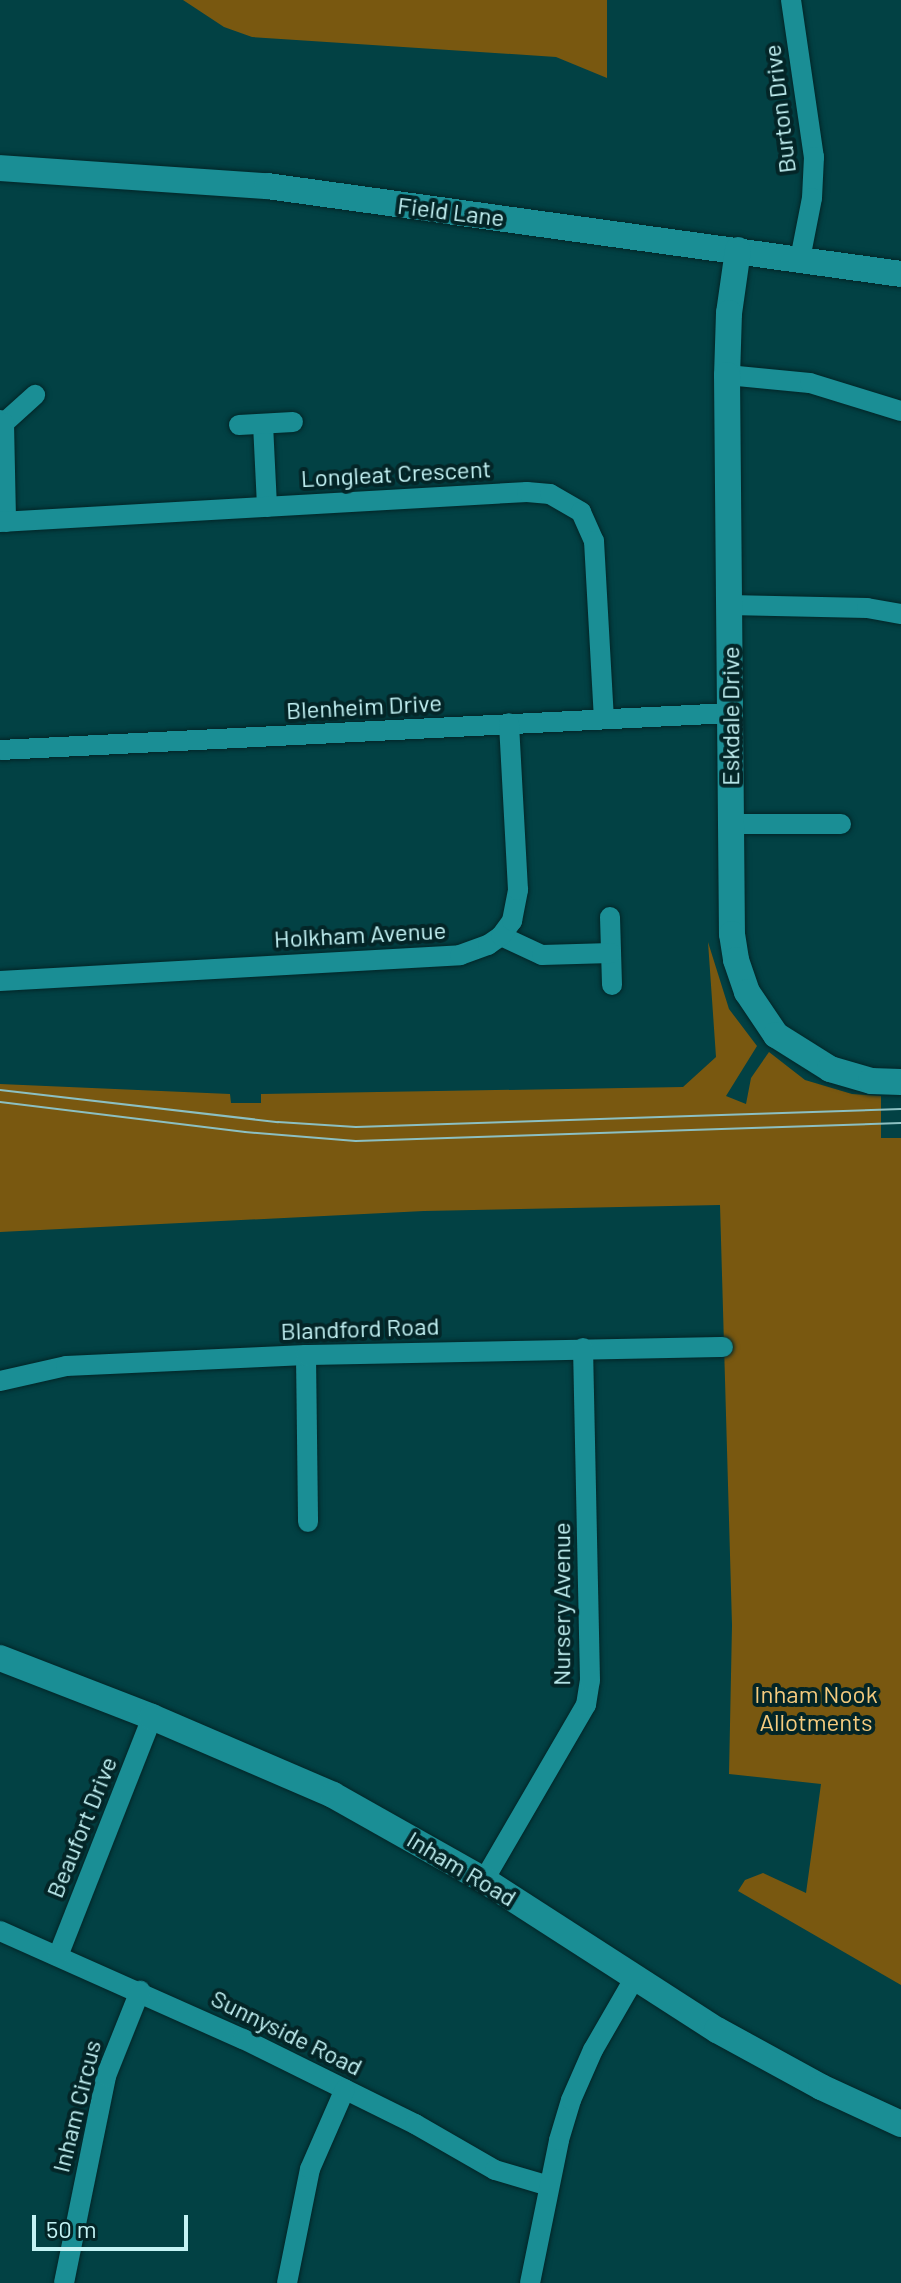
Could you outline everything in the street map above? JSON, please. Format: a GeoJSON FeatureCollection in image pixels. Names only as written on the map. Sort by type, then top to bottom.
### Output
{"type":"FeatureCollection","features":[{"type":"Feature","properties":{"kind":"street","name":"Burton Drive"},"geometry":{"type":"LineString","coordinates":[[791,0],[814,157],[812,198],[800,259]]}},
{"type":"Feature","properties":{"kind":"street","name":"Field Lane"},"geometry":{"type":"LineString","coordinates":[[0,168],[267,186],[901,274]]}},
{"type":"Feature","properties":{"kind":"street","name":"Eskdale Drive"},"geometry":{"type":"LineString","coordinates":[[738,250],[729,313],[727,375],[732,934],[736,960],[747,992],[776,1035],[830,1069],[871,1081],[901,1082]]}},
{"type":"Feature","properties":{"kind":"street"},"geometry":{"type":"LineString","coordinates":[[727,375],[810,383],[901,411]]}},
{"type":"Feature","properties":{"kind":"street"},"geometry":{"type":"LineString","coordinates":[[3,522],[2,422],[35,395]]}},
{"type":"Feature","properties":{"kind":"street"},"geometry":{"type":"LineString","coordinates":[[239,425],[293,422]]}},
{"type":"Feature","properties":{"kind":"street"},"geometry":{"type":"LineString","coordinates":[[263,424],[267,507]]}},
{"type":"Feature","properties":{"kind":"street","name":"Longleat Crescent"},"geometry":{"type":"LineString","coordinates":[[3,522],[527,492],[550,494],[572,504],[587,523],[594,541],[604,718]]}},
{"type":"Feature","properties":{"kind":"street"},"geometry":{"type":"LineString","coordinates":[[729,605],[842,607],[901,614]]}},
{"type":"Feature","properties":{"kind":"street","name":"Blenheim Drive"},"geometry":{"type":"LineString","coordinates":[[0,750],[730,713]]}},
{"type":"Feature","properties":{"kind":"street"},"geometry":{"type":"LineString","coordinates":[[509,723],[518,890],[512,921],[501,936],[542,955],[611,953]]}},
{"type":"Feature","properties":{"kind":"street"},"geometry":{"type":"LineString","coordinates":[[731,824],[841,824]]}},
{"type":"Feature","properties":{"kind":"street"},"geometry":{"type":"LineString","coordinates":[[610,917],[612,985]]}},
{"type":"Feature","properties":{"kind":"street","name":"Holkham Avenue"},"geometry":{"type":"LineString","coordinates":[[0,981],[460,955],[501,936]]}},
{"type":"Feature","properties":{"kind":"street","name":"Blandford Road"},"geometry":{"type":"LineString","coordinates":[[0,1381],[66,1366],[306,1355],[723,1347]]}},
{"type":"Feature","properties":{"kind":"street","name":"Nursery Avenue"},"geometry":{"type":"LineString","coordinates":[[484,1880],[586,1705],[590,1681],[583,1348]]}},
{"type":"Feature","properties":{"kind":"street"},"geometry":{"type":"LineString","coordinates":[[306,1355],[308,1522]]}},
{"type":"Feature","properties":{"kind":"street","name":"Inham Road"},"geometry":{"type":"LineString","coordinates":[[0,1658],[152,1717],[333,1795],[484,1880],[634,1979],[790,2071],[901,2124]]}},
{"type":"Feature","properties":{"kind":"street","name":"Beaufort Drive"},"geometry":{"type":"LineString","coordinates":[[58,1956],[152,1717]]}},
{"type":"Feature","properties":{"kind":"street","name":"Sunnyside Road"},"geometry":{"type":"LineString","coordinates":[[0,1931],[140,1991],[345,2089],[495,2170],[549,2186]]}},
{"type":"Feature","properties":{"kind":"street"},"geometry":{"type":"LineString","coordinates":[[530,2283],[549,2186],[571,2100],[593,2050],[634,1979]]}},
{"type":"Feature","properties":{"kind":"street","name":"Inham Circus"},"geometry":{"type":"LineString","coordinates":[[64,2283],[106,2076],[140,1991]]}},
{"type":"Feature","properties":{"kind":"street"},"geometry":{"type":"LineString","coordinates":[[287,2283],[310,2169],[345,2089]]}},
{"type":"Feature","properties":{"kind":"green space"},"geometry":{"type":"Polygon","coordinates":[[[183,0],[607,0],[607,78],[556,57],[252,37],[224,27],[183,0]]]}},
{"type":"Feature","properties":{"kind":"green space","name":"Inham Nook Allotments"},"geometry":{"type":"Polygon","coordinates":[[[708,942],[729,1009],[757,1046],[726,1096],[746,1104],[751,1078],[769,1052],[805,1080],[852,1094],[881,1096],[881,1138],[901,1138],[901,1985],[738,1891],[745,1880],[763,1873],[806,1893],[821,1784],[729,1774],[732,1625],[720,1205],[424,1211],[0,1232],[0,1084],[230,1094],[231,1103],[261,1103],[261,1094],[683,1087],[716,1057],[708,942]]]}},
{"type":"Feature","properties":{"kind":"tram line"},"geometry":{"type":"LineString","coordinates":[[0,1090],[278,1122],[356,1127],[901,1109]]}},
{"type":"Feature","properties":{"kind":"tram line"},"geometry":{"type":"LineString","coordinates":[[0,1102],[245,1132],[356,1141],[901,1123]]}}]}
